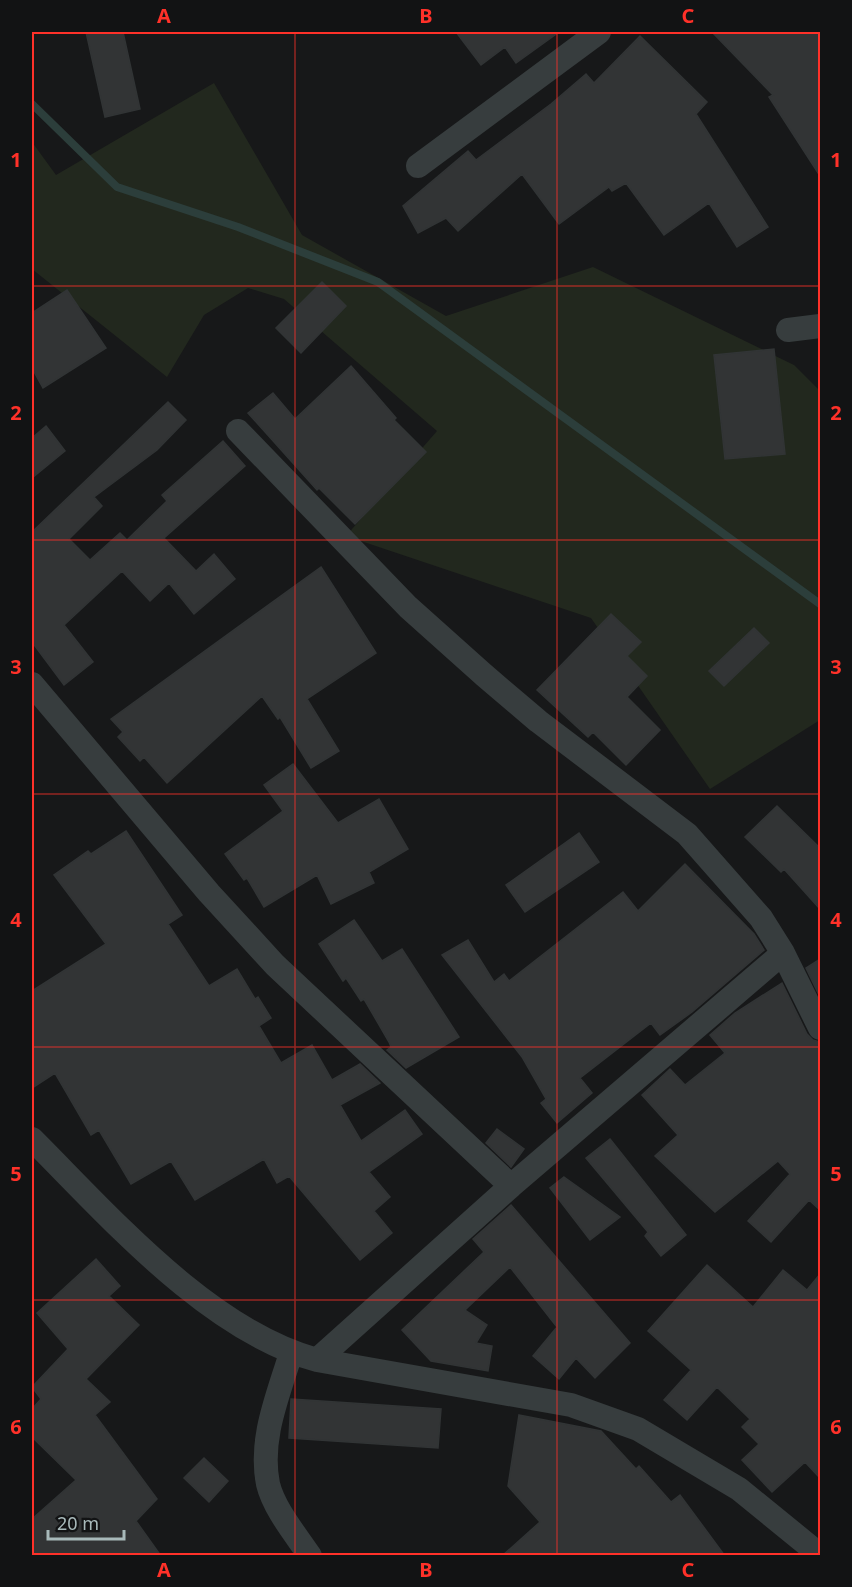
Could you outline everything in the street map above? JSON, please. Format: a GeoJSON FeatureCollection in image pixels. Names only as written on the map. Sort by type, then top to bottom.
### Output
{"type":"FeatureCollection","features":[{"type":"Feature","properties":{"kind":"street"},"geometry":{"type":"LineString","coordinates":[[418,166],[599,32]]}},
{"type":"Feature","properties":{"kind":"street"},"geometry":{"type":"LineString","coordinates":[[788,330],[820,326]]}},
{"type":"Feature","properties":{"kind":"street"},"geometry":{"type":"LineString","coordinates":[[238,430],[408,607],[538,721],[687,834],[761,918],[783,953],[820,1028]]}},
{"type":"Feature","properties":{"kind":"street"},"geometry":{"type":"LineString","coordinates":[[32,684],[209,893],[275,965],[512,1186]]}},
{"type":"Feature","properties":{"kind":"street"},"geometry":{"type":"LineString","coordinates":[[317,1360],[512,1186],[783,953]]}},
{"type":"Feature","properties":{"kind":"street"},"geometry":{"type":"LineString","coordinates":[[32,1139],[166,1272],[255,1336],[291,1353],[317,1360],[571,1405],[638,1429],[739,1489],[820,1555]]}},
{"type":"Feature","properties":{"kind":"street"},"geometry":{"type":"LineString","coordinates":[[291,1353],[266,1435],[268,1485],[286,1521],[310,1556]]}},
{"type":"Feature","properties":{"kind":"shaded area"},"geometry":{"type":"Polygon","coordinates":[[[214,83],[302,235],[446,316],[593,267],[794,365],[820,391],[820,720],[710,789],[591,618],[346,536],[437,431],[284,299],[248,288],[204,315],[167,377],[32,269],[32,142],[56,175],[214,83]]]}},
{"type":"Feature","properties":{"kind":"building"},"geometry":{"type":"Polygon","coordinates":[[[86,32],[123,32],[140,109],[105,117],[86,32]]]}},
{"type":"Feature","properties":{"kind":"building"},"geometry":{"type":"Polygon","coordinates":[[[456,32],[559,32],[516,63],[505,47],[481,65],[456,32]]]}},
{"type":"Feature","properties":{"kind":"building"},"geometry":{"type":"Polygon","coordinates":[[[712,32],[820,32],[820,176],[769,97],[773,95],[712,32]]]}},
{"type":"Feature","properties":{"kind":"building"},"geometry":{"type":"Polygon","coordinates":[[[640,36],[707,102],[696,114],[768,227],[737,247],[709,203],[664,235],[626,183],[612,191],[609,187],[559,224],[522,174],[458,231],[446,218],[418,233],[403,206],[468,151],[476,160],[551,104],[586,74],[594,83],[640,36]]]}},
{"type":"Feature","properties":{"kind":"building"},"geometry":{"type":"Polygon","coordinates":[[[322,282],[346,306],[301,353],[276,328],[322,282]]]}},
{"type":"Feature","properties":{"kind":"building"},"geometry":{"type":"Polygon","coordinates":[[[67,290],[106,348],[43,388],[32,368],[32,313],[67,290]]]}},
{"type":"Feature","properties":{"kind":"building"},"geometry":{"type":"Polygon","coordinates":[[[774,349],[785,454],[725,459],[714,355],[774,349]]]}},
{"type":"Feature","properties":{"kind":"building"},"geometry":{"type":"Polygon","coordinates":[[[351,366],[396,418],[394,420],[426,452],[355,524],[319,488],[317,490],[248,413],[273,393],[295,419],[351,366]]]}},
{"type":"Feature","properties":{"kind":"building"},"geometry":{"type":"Polygon","coordinates":[[[168,402],[186,420],[157,450],[94,497],[102,506],[69,539],[90,560],[120,533],[127,540],[167,501],[162,495],[223,441],[245,466],[164,538],[196,571],[214,554],[235,579],[194,614],[169,583],[150,601],[122,571],[64,625],[93,662],[64,685],[32,642],[32,532],[168,402]]]}},
{"type":"Feature","properties":{"kind":"building"},"geometry":{"type":"Polygon","coordinates":[[[46,426],[65,451],[32,478],[32,438],[46,426]]]}},
{"type":"Feature","properties":{"kind":"building"},"geometry":{"type":"Polygon","coordinates":[[[321,567],[376,653],[307,699],[339,751],[311,768],[280,717],[278,719],[262,696],[167,783],[144,757],[140,761],[118,737],[123,732],[111,719],[321,567]]]}},
{"type":"Feature","properties":{"kind":"building"},"geometry":{"type":"Polygon","coordinates":[[[611,614],[641,642],[627,656],[647,676],[627,697],[660,730],[626,765],[593,732],[588,737],[537,690],[611,614]]]}},
{"type":"Feature","properties":{"kind":"building"},"geometry":{"type":"Polygon","coordinates":[[[754,628],[769,643],[724,686],[709,671],[754,628]]]}},
{"type":"Feature","properties":{"kind":"building"},"geometry":{"type":"Polygon","coordinates":[[[293,764],[338,823],[379,799],[408,849],[369,872],[374,883],[331,904],[317,875],[264,907],[247,878],[244,880],[225,854],[283,811],[264,785],[293,764]]]}},
{"type":"Feature","properties":{"kind":"building"},"geometry":{"type":"Polygon","coordinates":[[[777,806],[820,848],[820,909],[784,869],[781,872],[745,837],[777,806]]]}},
{"type":"Feature","properties":{"kind":"building"},"geometry":{"type":"Polygon","coordinates":[[[126,831],[182,915],[168,924],[209,986],[237,969],[255,999],[258,997],[271,1018],[259,1026],[281,1063],[312,1045],[332,1080],[360,1064],[380,1083],[340,1105],[361,1141],[405,1110],[422,1134],[369,1172],[390,1197],[374,1211],[392,1233],[360,1260],[289,1176],[277,1183],[264,1159],[195,1200],[171,1161],[131,1184],[99,1130],[91,1135],[55,1073],[32,1088],[32,991],[106,944],[54,875],[88,851],[91,854],[126,831]]]}},
{"type":"Feature","properties":{"kind":"building"},"geometry":{"type":"Polygon","coordinates":[[[579,833],[599,862],[525,912],[506,885],[579,833]]]}},
{"type":"Feature","properties":{"kind":"building"},"geometry":{"type":"Polygon","coordinates":[[[685,864],[754,934],[764,950],[692,1012],[660,1035],[651,1023],[580,1078],[592,1093],[557,1123],[541,1103],[546,1099],[522,1057],[442,955],[468,940],[494,982],[504,974],[509,981],[623,892],[638,911],[685,864]]]}},
{"type":"Feature","properties":{"kind":"building"},"geometry":{"type":"Polygon","coordinates":[[[354,920],[382,961],[402,949],[459,1037],[406,1068],[387,1050],[391,1047],[389,1042],[364,999],[361,1001],[346,978],[343,981],[319,944],[354,920]]]}},
{"type":"Feature","properties":{"kind":"building"},"geometry":{"type":"Polygon","coordinates":[[[820,959],[820,997],[806,968],[820,959]]]}},
{"type":"Feature","properties":{"kind":"building"},"geometry":{"type":"Polygon","coordinates":[[[782,983],[807,1034],[813,1040],[820,1042],[820,1210],[809,1200],[771,1242],[748,1221],[790,1174],[778,1161],[715,1212],[655,1156],[678,1135],[642,1095],[670,1069],[685,1085],[725,1053],[710,1035],[735,1013],[782,983]]]}},
{"type":"Feature","properties":{"kind":"building"},"geometry":{"type":"Polygon","coordinates":[[[497,1129],[524,1149],[511,1167],[486,1143],[497,1129]]]}},
{"type":"Feature","properties":{"kind":"building"},"geometry":{"type":"Polygon","coordinates":[[[610,1139],[686,1235],[661,1256],[645,1236],[648,1232],[586,1158],[610,1139]]]}},
{"type":"Feature","properties":{"kind":"building"},"geometry":{"type":"Polygon","coordinates":[[[564,1177],[620,1217],[590,1240],[550,1188],[564,1177]]]}},
{"type":"Feature","properties":{"kind":"building"},"geometry":{"type":"Polygon","coordinates":[[[511,1205],[630,1343],[595,1378],[576,1358],[559,1379],[533,1356],[557,1327],[510,1267],[465,1310],[487,1325],[476,1343],[492,1346],[488,1371],[431,1361],[402,1330],[484,1252],[473,1239],[511,1205]]]}},
{"type":"Feature","properties":{"kind":"building"},"geometry":{"type":"Polygon","coordinates":[[[96,1259],[120,1286],[109,1296],[139,1325],[86,1379],[110,1402],[95,1415],[157,1499],[136,1521],[161,1556],[32,1556],[32,1519],[76,1480],[32,1437],[32,1409],[41,1399],[32,1387],[68,1349],[37,1313],[96,1259]]]}},
{"type":"Feature","properties":{"kind":"building"},"geometry":{"type":"Polygon","coordinates":[[[707,1265],[753,1307],[783,1270],[807,1290],[820,1274],[820,1478],[805,1462],[772,1492],[742,1460],[759,1444],[742,1427],[750,1419],[717,1387],[687,1420],[664,1400],[691,1370],[648,1331],[707,1265]]]}},
{"type":"Feature","properties":{"kind":"building"},"geometry":{"type":"Polygon","coordinates":[[[291,1399],[441,1409],[438,1448],[289,1438],[291,1399]]]}},
{"type":"Feature","properties":{"kind":"building"},"geometry":{"type":"Polygon","coordinates":[[[519,1415],[601,1431],[636,1469],[639,1466],[671,1502],[680,1495],[725,1556],[502,1556],[540,1522],[508,1486],[519,1415]]]}},
{"type":"Feature","properties":{"kind":"building"},"geometry":{"type":"Polygon","coordinates":[[[204,1458],[228,1481],[209,1502],[184,1478],[204,1458]]]}},
{"type":"Feature","properties":{"kind":"waterway"},"geometry":{"type":"LineString","coordinates":[[32,104],[117,187],[238,227],[378,282],[820,604]]}}]}
